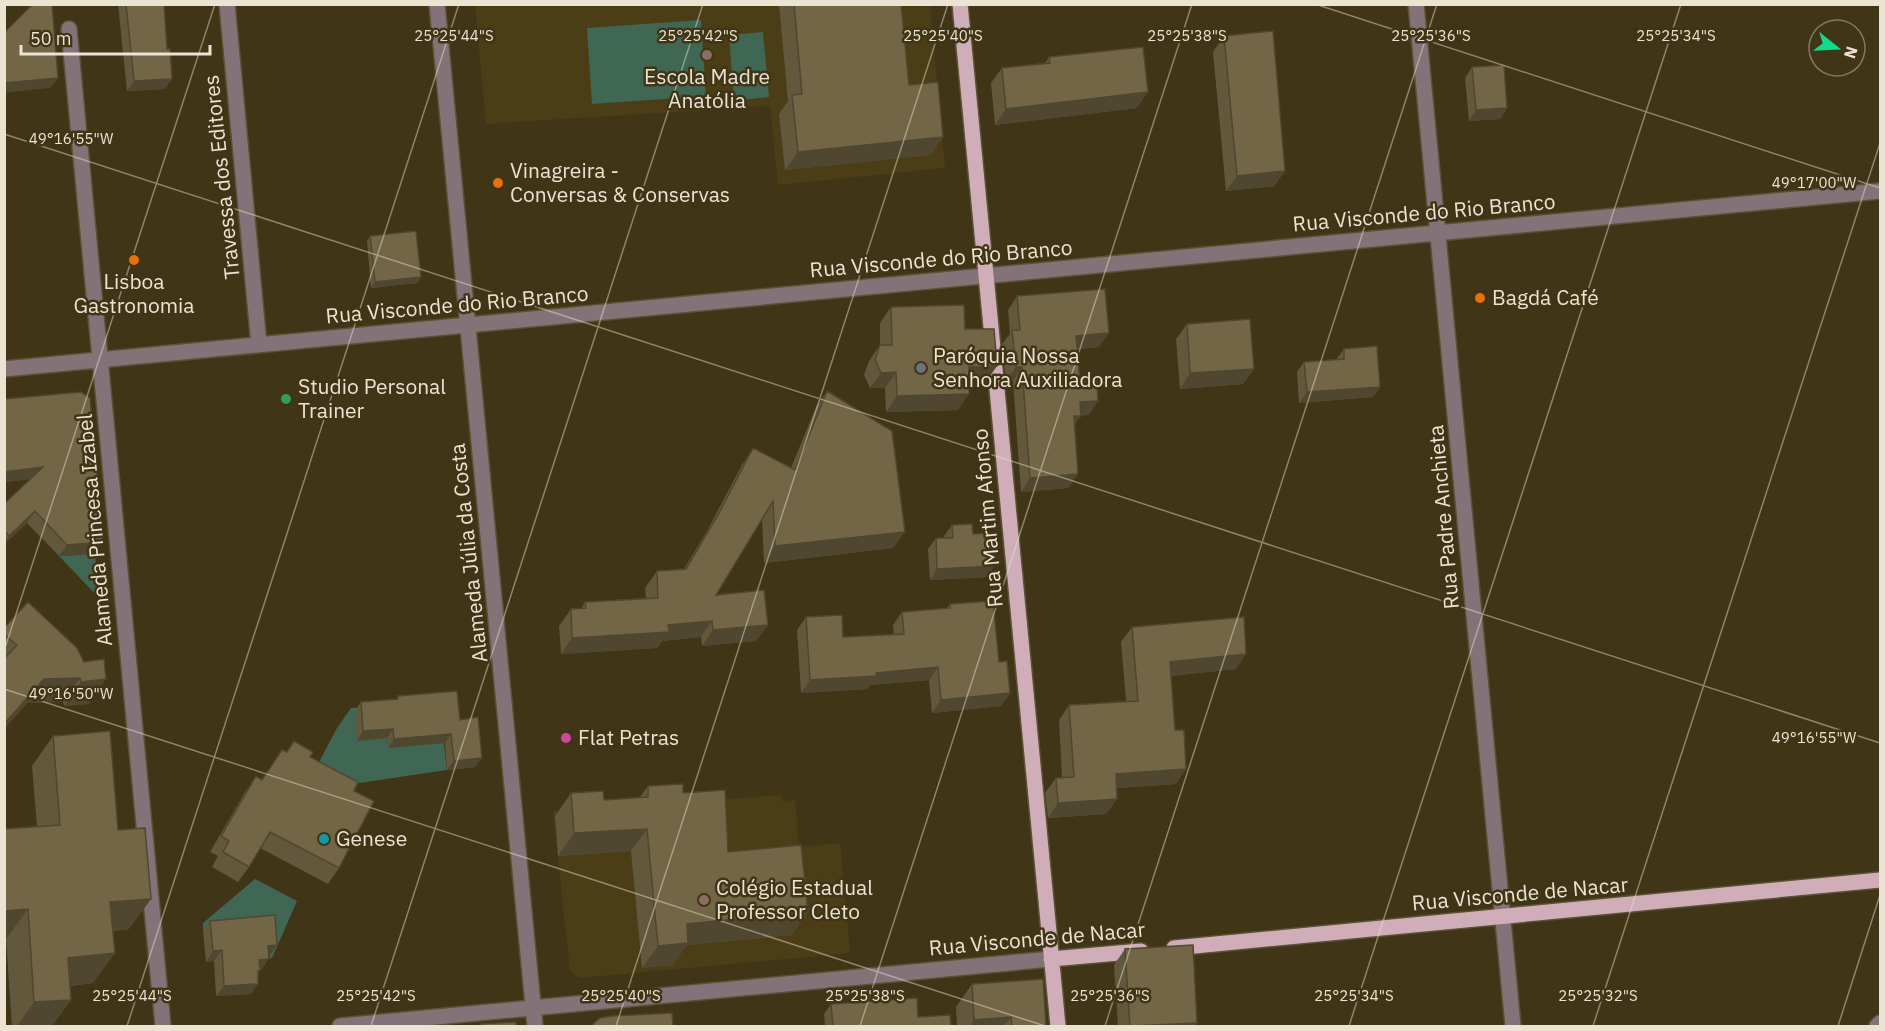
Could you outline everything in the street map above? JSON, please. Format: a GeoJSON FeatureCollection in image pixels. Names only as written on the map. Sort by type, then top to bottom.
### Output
{"type":"FeatureCollection","features":[{"type":"Feature","properties":{"kind":"main road","name":"Rua Martim Afonso"},"geometry":{"type":"LineString","coordinates":[[960,4],[1058,1026]]}},
{"type":"Feature","properties":{"kind":"main road","name":"Rua Visconde de Nacar"},"geometry":{"type":"LineString","coordinates":[[1052,959],[1881,880]]}},
{"type":"Feature","properties":{"kind":"street","name":"Travessa dos Editores"},"geometry":{"type":"LineString","coordinates":[[227,4],[259,345]]}},
{"type":"Feature","properties":{"kind":"street","name":"Alameda Júlia da Costa"},"geometry":{"type":"LineString","coordinates":[[437,4],[535,1026]]}},
{"type":"Feature","properties":{"kind":"street","name":"Rua Padre Anchieta"},"geometry":{"type":"LineString","coordinates":[[1416,4],[1513,1026]]}},
{"type":"Feature","properties":{"kind":"street","name":"Alameda Princesa Izabel"},"geometry":{"type":"LineString","coordinates":[[69,29],[163,1026]]}},
{"type":"Feature","properties":{"kind":"street","name":"Rua Visconde do Rio Branco"},"geometry":{"type":"LineString","coordinates":[[4,369],[1881,191]]}},
{"type":"Feature","properties":{"kind":"street","name":"Rua Visconde de Nacar"},"geometry":{"type":"LineString","coordinates":[[340,1026],[1052,959]]}},
{"type":"Feature","properties":{"kind":"street"},"geometry":{"type":"LineString","coordinates":[[1877,1026],[1881,1023]]}},
{"type":"Feature","properties":{"kind":"shaded area","name":"Escola Madre Anatólia"},"geometry":{"type":"Polygon","coordinates":[[[475,5],[930,5],[945,168],[778,185],[770,106],[486,124],[475,5]]]}},
{"type":"Feature","properties":{"kind":"shaded area","name":"Colégio Estadual Professor Cleto"},"geometry":{"type":"Polygon","coordinates":[[[781,795],[782,801],[795,800],[799,847],[840,843],[850,953],[580,978],[570,971],[553,811],[781,795]]]}},
{"type":"Feature","properties":{"kind":"green space"},"geometry":{"type":"Polygon","coordinates":[[[701,20],[706,96],[592,104],[587,28],[701,20]]]}},
{"type":"Feature","properties":{"kind":"green space"},"geometry":{"type":"Polygon","coordinates":[[[763,32],[769,97],[734,101],[729,35],[763,32]]]}},
{"type":"Feature","properties":{"kind":"green space"},"geometry":{"type":"Polygon","coordinates":[[[95,554],[99,598],[59,556],[95,554]]]}},
{"type":"Feature","properties":{"kind":"green space"},"geometry":{"type":"Polygon","coordinates":[[[367,707],[387,738],[388,748],[408,746],[443,735],[447,770],[339,786],[318,764],[337,728],[351,708],[367,707]]]}},
{"type":"Feature","properties":{"kind":"green space"},"geometry":{"type":"Polygon","coordinates":[[[255,879],[297,901],[272,958],[270,955],[203,931],[203,923],[255,879]]]}},
{"type":"Feature","properties":{"kind":"building"},"geometry":{"type":"Polygon","coordinates":[[[33,4],[52,4],[58,78],[4,83],[4,33],[33,4]]]}},
{"type":"Feature","properties":{"kind":"building"},"geometry":{"type":"Polygon","coordinates":[[[126,4],[164,4],[172,79],[134,81],[126,4]]]}},
{"type":"Feature","properties":{"kind":"building"},"geometry":{"type":"Polygon","coordinates":[[[794,4],[901,4],[909,85],[938,82],[943,137],[798,152],[792,95],[802,94],[794,4]]]}},
{"type":"Feature","properties":{"kind":"building"},"geometry":{"type":"Polygon","coordinates":[[[1273,31],[1285,171],[1237,176],[1224,36],[1273,31]]]}},
{"type":"Feature","properties":{"kind":"building"},"geometry":{"type":"Polygon","coordinates":[[[1143,47],[1148,92],[1006,109],[1002,68],[1050,63],[1049,57],[1143,47]]]}},
{"type":"Feature","properties":{"kind":"building"},"geometry":{"type":"Polygon","coordinates":[[[1504,65],[1507,108],[1476,110],[1472,67],[1504,65]]]}},
{"type":"Feature","properties":{"kind":"building"},"geometry":{"type":"Polygon","coordinates":[[[416,231],[421,277],[375,282],[370,236],[416,231]]]}},
{"type":"Feature","properties":{"kind":"building"},"geometry":{"type":"Polygon","coordinates":[[[1105,289],[1109,333],[1076,336],[1080,382],[1097,381],[1098,401],[1080,402],[1081,416],[1074,416],[1078,474],[1030,478],[1022,367],[1016,367],[1012,330],[1020,330],[1017,296],[1105,289]]]}},
{"type":"Feature","properties":{"kind":"building","name":"Paróquia Nossa Senhora Auxiliadora"},"geometry":{"type":"Polygon","coordinates":[[[964,305],[965,329],[994,329],[997,366],[969,367],[969,394],[897,396],[896,372],[881,373],[875,360],[880,345],[892,345],[891,307],[964,305]]]}},
{"type":"Feature","properties":{"kind":"building"},"geometry":{"type":"Polygon","coordinates":[[[1250,319],[1254,369],[1190,373],[1187,324],[1250,319]]]}},
{"type":"Feature","properties":{"kind":"building"},"geometry":{"type":"Polygon","coordinates":[[[1377,346],[1380,387],[1307,392],[1304,362],[1344,359],[1344,349],[1377,346]]]}},
{"type":"Feature","properties":{"kind":"building"},"geometry":{"type":"Polygon","coordinates":[[[827,391],[892,431],[905,532],[775,546],[773,501],[716,595],[764,590],[768,625],[713,630],[712,621],[668,625],[669,632],[572,638],[571,609],[586,608],[585,602],[658,598],[657,571],[686,569],[718,515],[753,448],[795,470],[827,391]]]}},
{"type":"Feature","properties":{"kind":"building"},"geometry":{"type":"Polygon","coordinates":[[[81,392],[90,398],[103,542],[67,545],[35,511],[9,536],[4,531],[4,504],[43,467],[4,472],[4,399],[81,392]]]}},
{"type":"Feature","properties":{"kind":"building"},"geometry":{"type":"Polygon","coordinates":[[[972,524],[973,534],[993,533],[994,566],[937,569],[936,538],[953,538],[952,525],[972,524]]]}},
{"type":"Feature","properties":{"kind":"building"},"geometry":{"type":"Polygon","coordinates":[[[993,601],[999,662],[1007,661],[1010,693],[941,700],[938,667],[876,673],[876,676],[810,680],[806,617],[842,615],[843,637],[904,634],[902,612],[950,608],[950,604],[993,601]]]}},
{"type":"Feature","properties":{"kind":"building"},"geometry":{"type":"Polygon","coordinates":[[[28,602],[77,648],[84,662],[104,659],[106,679],[81,682],[80,678],[44,679],[4,724],[4,659],[17,645],[4,634],[4,628],[28,602]]]}},
{"type":"Feature","properties":{"kind":"building"},"geometry":{"type":"Polygon","coordinates":[[[1244,617],[1246,654],[1170,662],[1175,730],[1184,730],[1186,769],[1116,774],[1117,799],[1058,803],[1056,778],[1074,777],[1069,705],[1138,701],[1132,627],[1244,617]]]}},
{"type":"Feature","properties":{"kind":"building"},"geometry":{"type":"Polygon","coordinates":[[[457,691],[460,720],[478,717],[482,758],[454,761],[451,734],[394,739],[393,729],[363,731],[361,702],[457,691]]]}},
{"type":"Feature","properties":{"kind":"building"},"geometry":{"type":"Polygon","coordinates":[[[110,731],[118,830],[145,828],[151,899],[110,902],[115,953],[68,958],[71,1000],[34,1002],[28,909],[4,911],[4,829],[60,825],[53,736],[110,731]]]}},
{"type":"Feature","properties":{"kind":"building"},"geometry":{"type":"Polygon","coordinates":[[[294,741],[313,752],[310,757],[358,782],[354,791],[374,801],[339,868],[270,832],[249,867],[223,852],[229,841],[221,836],[256,776],[262,780],[282,750],[287,752],[294,741]]]}},
{"type":"Feature","properties":{"kind":"building"},"geometry":{"type":"Polygon","coordinates":[[[683,784],[683,793],[725,790],[728,852],[801,845],[808,912],[687,924],[688,943],[658,946],[647,829],[574,833],[571,793],[603,791],[604,800],[648,797],[648,786],[683,784]]]}},
{"type":"Feature","properties":{"kind":"building"},"geometry":{"type":"Polygon","coordinates":[[[275,915],[277,945],[268,946],[269,959],[259,960],[258,984],[224,986],[222,950],[213,951],[210,921],[275,915]]]}},
{"type":"Feature","properties":{"kind":"building"},"geometry":{"type":"Polygon","coordinates":[[[1193,945],[1197,1023],[1130,1026],[1125,949],[1193,945]]]}},
{"type":"Feature","properties":{"kind":"building"},"geometry":{"type":"Polygon","coordinates":[[[1043,979],[1046,1026],[1012,1026],[1011,1017],[974,1020],[972,984],[1043,979]]]}},
{"type":"Feature","properties":{"kind":"building"},"geometry":{"type":"Polygon","coordinates":[[[917,998],[918,1017],[950,1015],[951,1026],[833,1026],[831,1004],[917,998]]]}},
{"type":"Feature","properties":{"kind":"building"},"geometry":{"type":"Polygon","coordinates":[[[672,1013],[673,1026],[593,1026],[600,1018],[612,1016],[672,1013]]]}},
{"type":"Feature","properties":{"kind":"building"},"geometry":{"type":"Polygon","coordinates":[[[516,1022],[516,1026],[480,1026],[480,1024],[516,1022]]]}},
{"type":"Feature","properties":{"kind":"place","name":"Escola Madre Anatólia"},"geometry":{"type":"Point","coordinates":[707,55]}},
{"type":"Feature","properties":{"kind":"place","name":"Vinagreira - Conversas & Conservas"},"geometry":{"type":"Point","coordinates":[498,183]}},
{"type":"Feature","properties":{"kind":"place","name":"Lisboa Gastronomia"},"geometry":{"type":"Point","coordinates":[134,260]}},
{"type":"Feature","properties":{"kind":"place","name":"Bagdá Café"},"geometry":{"type":"Point","coordinates":[1480,298]}},
{"type":"Feature","properties":{"kind":"place","name":"Paróquia Nossa Senhora Auxiliadora"},"geometry":{"type":"Point","coordinates":[921,368]}},
{"type":"Feature","properties":{"kind":"place","name":"Studio Personal Trainer"},"geometry":{"type":"Point","coordinates":[286,399]}},
{"type":"Feature","properties":{"kind":"place","name":"Flat Petras"},"geometry":{"type":"Point","coordinates":[566,738]}},
{"type":"Feature","properties":{"kind":"place","name":"Genese"},"geometry":{"type":"Point","coordinates":[324,839]}},
{"type":"Feature","properties":{"kind":"place","name":"Colégio Estadual Professor Cleto"},"geometry":{"type":"Point","coordinates":[704,900]}}]}
